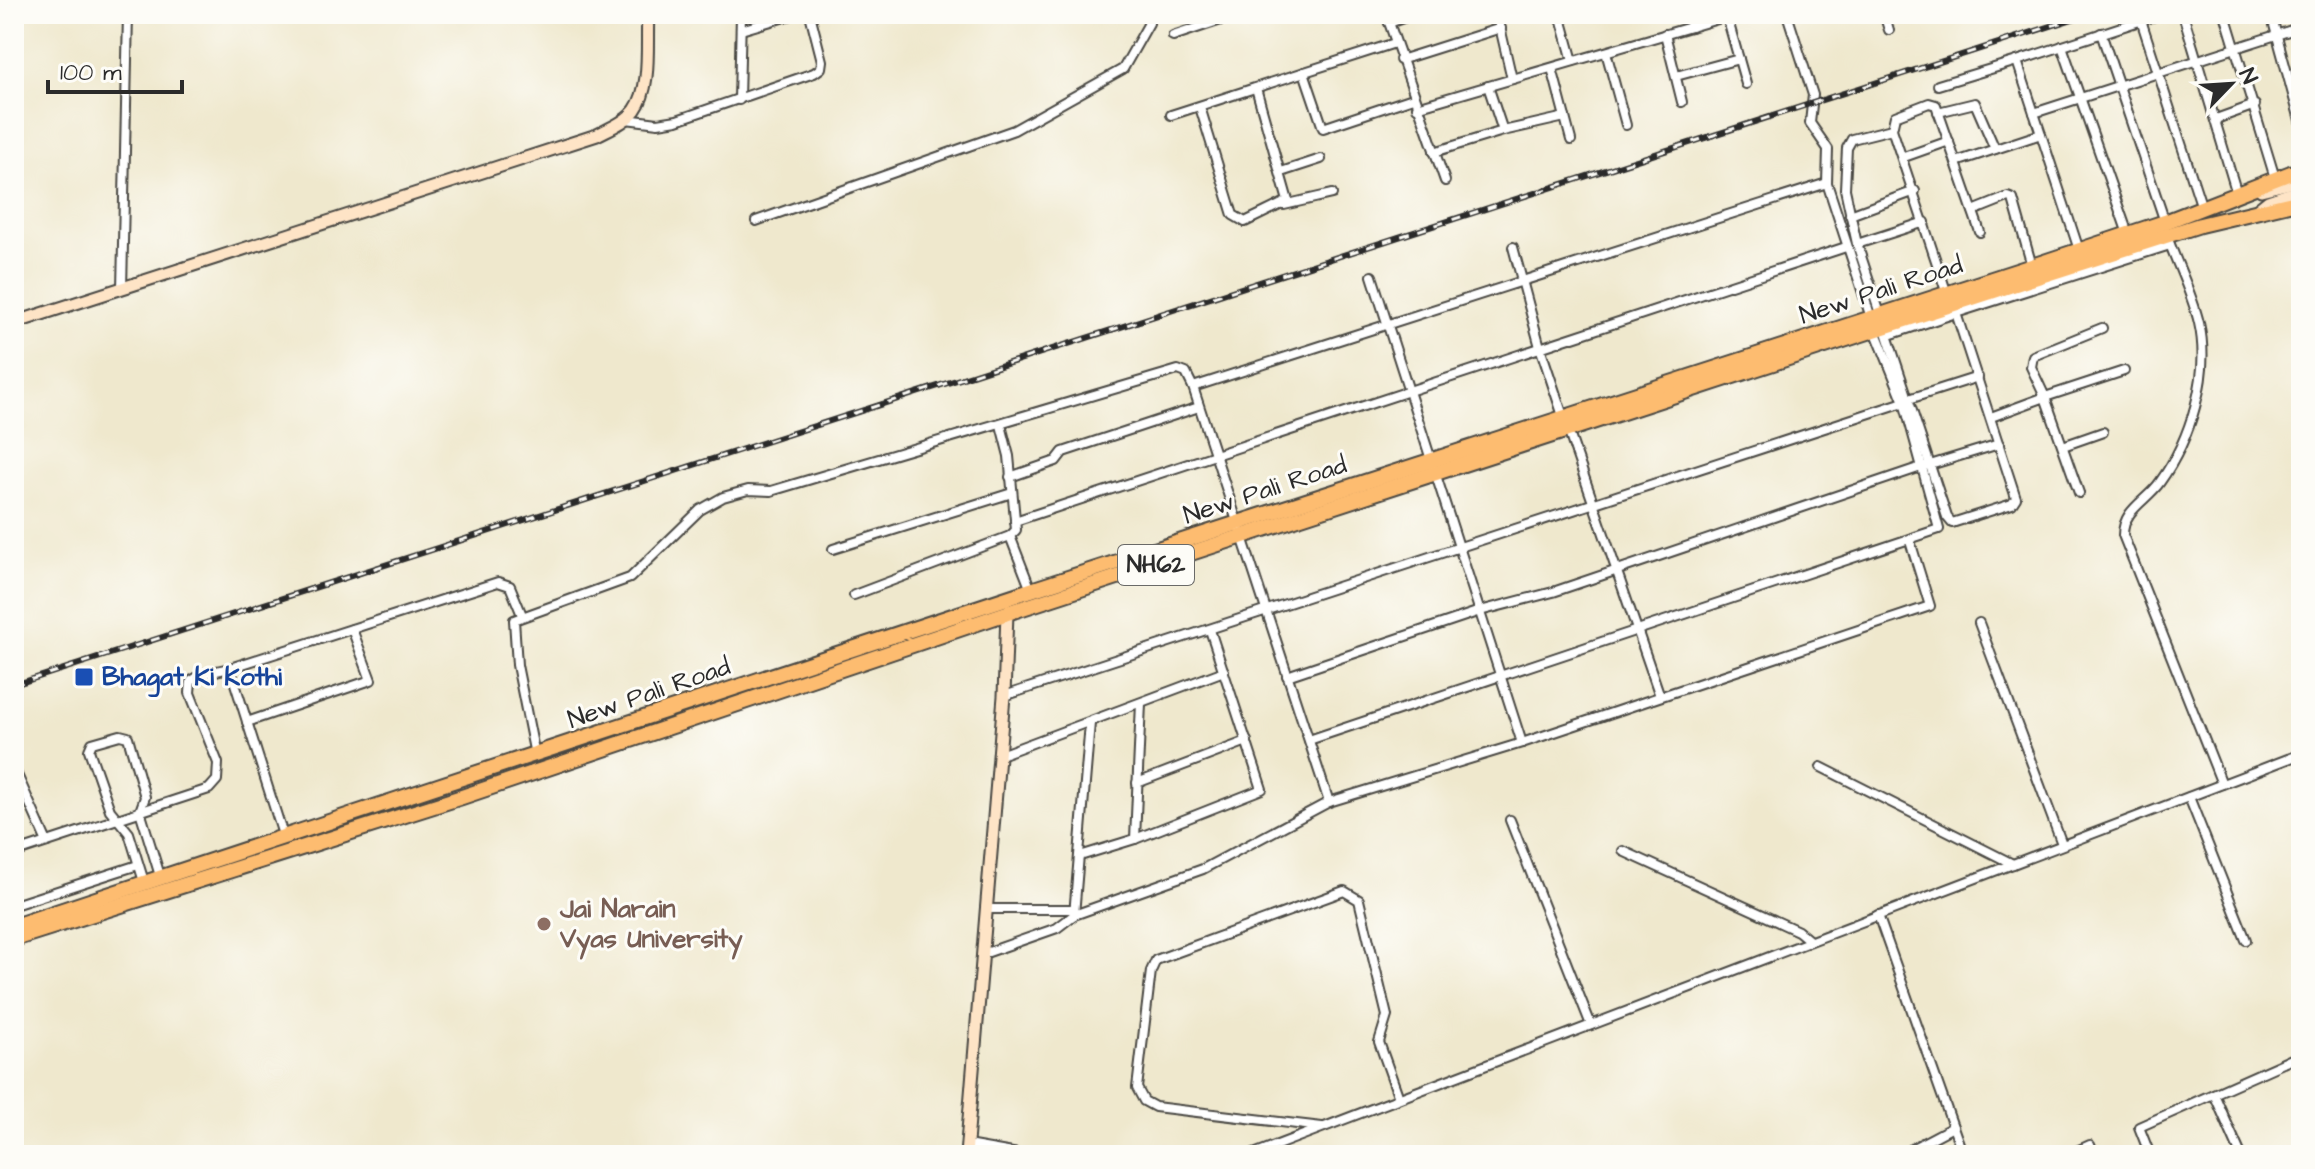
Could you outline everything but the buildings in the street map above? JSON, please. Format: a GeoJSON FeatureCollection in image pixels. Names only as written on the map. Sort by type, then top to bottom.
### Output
{"type":"FeatureCollection","features":[{"type":"Feature","properties":{"kind":"highway","name":"New Pali Road"},"geometry":{"type":"LineString","coordinates":[[1881,325],[1947,294],[2128,234],[2167,235],[2202,208],[2242,192],[2269,190],[2301,169]]}},
{"type":"Feature","properties":{"kind":"highway","name":"New Pali Road"},"geometry":{"type":"LineString","coordinates":[[163,884],[462,797],[1435,466],[2167,235],[2301,201]]}},
{"type":"Feature","properties":{"kind":"highway","name":"New Pali Road"},"geometry":{"type":"LineString","coordinates":[[14,939],[284,838],[1031,590],[1238,531]]}},
{"type":"Feature","properties":{"kind":"highway","name":"New Pali Road"},"geometry":{"type":"LineString","coordinates":[[14,926],[147,890]]}},
{"type":"Feature","properties":{"kind":"street"},"geometry":{"type":"LineString","coordinates":[[122,289],[128,14]]}},
{"type":"Feature","properties":{"kind":"street"},"geometry":{"type":"LineString","coordinates":[[14,323],[597,135],[626,119],[637,108],[643,87],[648,14]]}},
{"type":"Feature","properties":{"kind":"street"},"geometry":{"type":"LineString","coordinates":[[739,100],[741,14]]}},
{"type":"Feature","properties":{"kind":"street"},"geometry":{"type":"LineString","coordinates":[[741,30],[795,14]]}},
{"type":"Feature","properties":{"kind":"street"},"geometry":{"type":"LineString","coordinates":[[626,119],[658,123],[677,120],[821,68],[820,47],[810,14]]}},
{"type":"Feature","properties":{"kind":"street"},"geometry":{"type":"LineString","coordinates":[[756,221],[1014,130],[1123,69],[1149,23],[1144,14]]}},
{"type":"Feature","properties":{"kind":"street"},"geometry":{"type":"LineString","coordinates":[[1414,14],[1388,19],[1445,181]]}},
{"type":"Feature","properties":{"kind":"street"},"geometry":{"type":"LineString","coordinates":[[1497,14],[1512,79]]}},
{"type":"Feature","properties":{"kind":"street"},"geometry":{"type":"LineString","coordinates":[[1560,14],[1573,61]]}},
{"type":"Feature","properties":{"kind":"street"},"geometry":{"type":"LineString","coordinates":[[1689,14],[1691,27]]}},
{"type":"Feature","properties":{"kind":"street"},"geometry":{"type":"LineString","coordinates":[[1787,14],[1813,95],[1810,123],[1828,149],[1827,183],[1846,247],[1881,325],[1907,400]]}},
{"type":"Feature","properties":{"kind":"street"},"geometry":{"type":"LineString","coordinates":[[1884,14],[1889,30]]}},
{"type":"Feature","properties":{"kind":"street"},"geometry":{"type":"LineString","coordinates":[[1938,85],[2161,14]]}},
{"type":"Feature","properties":{"kind":"street"},"geometry":{"type":"LineString","coordinates":[[2183,14],[2242,192]]}},
{"type":"Feature","properties":{"kind":"street"},"geometry":{"type":"LineString","coordinates":[[2225,14],[2255,105],[2269,190],[2255,213]]}},
{"type":"Feature","properties":{"kind":"street"},"geometry":{"type":"LineString","coordinates":[[2271,14],[2301,124]]}},
{"type":"Feature","properties":{"kind":"street"},"geometry":{"type":"LineString","coordinates":[[1173,36],[1234,15]]}},
{"type":"Feature","properties":{"kind":"street"},"geometry":{"type":"LineString","coordinates":[[1304,72],[1323,128],[1415,102],[1488,86],[1731,15],[1746,84]]}},
{"type":"Feature","properties":{"kind":"street"},"geometry":{"type":"LineString","coordinates":[[2141,20],[2202,208]]}},
{"type":"Feature","properties":{"kind":"street"},"geometry":{"type":"LineString","coordinates":[[2034,113],[2301,27]]}},
{"type":"Feature","properties":{"kind":"street"},"geometry":{"type":"LineString","coordinates":[[1400,60],[1501,28]]}},
{"type":"Feature","properties":{"kind":"street"},"geometry":{"type":"LineString","coordinates":[[2101,33],[2199,323],[2200,383],[2180,450],[2160,482],[2129,513],[2123,535],[2222,784]]}},
{"type":"Feature","properties":{"kind":"street"},"geometry":{"type":"LineString","coordinates":[[1665,34],[1682,102]]}},
{"type":"Feature","properties":{"kind":"street"},"geometry":{"type":"LineString","coordinates":[[1171,115],[1395,43]]}},
{"type":"Feature","properties":{"kind":"street"},"geometry":{"type":"LineString","coordinates":[[2062,46],[2128,234]]}},
{"type":"Feature","properties":{"kind":"street"},"geometry":{"type":"LineString","coordinates":[[1606,52],[1626,125]]}},
{"type":"Feature","properties":{"kind":"street"},"geometry":{"type":"LineString","coordinates":[[1676,76],[1739,59]]}},
{"type":"Feature","properties":{"kind":"street"},"geometry":{"type":"LineString","coordinates":[[2017,61],[2079,250]]}},
{"type":"Feature","properties":{"kind":"street"},"geometry":{"type":"LineString","coordinates":[[1552,68],[1571,140]]}},
{"type":"Feature","properties":{"kind":"street"},"geometry":{"type":"LineString","coordinates":[[1488,86],[1503,131]]}},
{"type":"Feature","properties":{"kind":"street"},"geometry":{"type":"LineString","coordinates":[[1256,88],[1288,195],[1283,205]]}},
{"type":"Feature","properties":{"kind":"street"},"geometry":{"type":"LineString","coordinates":[[1947,294],[1904,157],[1892,129],[1892,120],[1900,114],[1932,102],[1949,141],[1980,232]]}},
{"type":"Feature","properties":{"kind":"street"},"geometry":{"type":"LineString","coordinates":[[1938,112],[1975,103],[1995,149]]}},
{"type":"Feature","properties":{"kind":"street"},"geometry":{"type":"LineString","coordinates":[[2216,119],[2255,105]]}},
{"type":"Feature","properties":{"kind":"street"},"geometry":{"type":"LineString","coordinates":[[1200,107],[1233,215],[1245,222],[1283,205],[1332,194]]}},
{"type":"Feature","properties":{"kind":"street"},"geometry":{"type":"LineString","coordinates":[[1434,152],[1503,131],[1565,117]]}},
{"type":"Feature","properties":{"kind":"street"},"geometry":{"type":"LineString","coordinates":[[1892,129],[1856,136],[1849,143],[1844,180],[1857,244],[1881,325],[1927,465],[1952,523],[2016,501],[1956,313]]}},
{"type":"Feature","properties":{"kind":"street"},"geometry":{"type":"LineString","coordinates":[[1956,162],[2041,134]]}},
{"type":"Feature","properties":{"kind":"street"},"geometry":{"type":"LineString","coordinates":[[1904,157],[1949,141]]}},
{"type":"Feature","properties":{"kind":"street"},"geometry":{"type":"LineString","coordinates":[[1281,172],[1321,159]]}},
{"type":"Feature","properties":{"kind":"street"},"geometry":{"type":"LineString","coordinates":[[2269,190],[2301,180]]}},
{"type":"Feature","properties":{"kind":"street"},"geometry":{"type":"LineString","coordinates":[[1193,387],[1827,183]]}},
{"type":"Feature","properties":{"kind":"street"},"geometry":{"type":"LineString","coordinates":[[2269,190],[2301,190]]}},
{"type":"Feature","properties":{"kind":"street"},"geometry":{"type":"LineString","coordinates":[[1850,215],[1915,191]]}},
{"type":"Feature","properties":{"kind":"street"},"geometry":{"type":"LineString","coordinates":[[1973,211],[2008,197],[2013,199],[2032,266]]}},
{"type":"Feature","properties":{"kind":"street"},"geometry":{"type":"LineString","coordinates":[[1857,244],[1925,222]]}},
{"type":"Feature","properties":{"kind":"street"},"geometry":{"type":"LineString","coordinates":[[1881,325],[1956,313],[2167,235]]}},
{"type":"Feature","properties":{"kind":"street"},"geometry":{"type":"LineString","coordinates":[[1513,247],[1540,347],[1660,696]]}},
{"type":"Feature","properties":{"kind":"street"},"geometry":{"type":"LineString","coordinates":[[1015,521],[1846,247]]}},
{"type":"Feature","properties":{"kind":"street"},"geometry":{"type":"LineString","coordinates":[[1372,276],[1522,743]]}},
{"type":"Feature","properties":{"kind":"street"},"geometry":{"type":"LineString","coordinates":[[2079,493],[2045,397],[2031,367],[2033,356],[2102,328]]}},
{"type":"Feature","properties":{"kind":"street"},"geometry":{"type":"LineString","coordinates":[[535,756],[512,629],[514,620],[522,615],[630,578],[700,510],[723,497],[748,490],[771,491],[1178,370],[1186,373],[1193,387],[1329,802]]}},
{"type":"Feature","properties":{"kind":"street"},"geometry":{"type":"LineString","coordinates":[[1991,417],[2124,371]]}},
{"type":"Feature","properties":{"kind":"street"},"geometry":{"type":"LineString","coordinates":[[1004,696],[1978,377]]}},
{"type":"Feature","properties":{"kind":"street"},"geometry":{"type":"LineString","coordinates":[[1010,477],[1056,461],[1063,452],[1199,407]]}},
{"type":"Feature","properties":{"kind":"street"},"geometry":{"type":"LineString","coordinates":[[854,595],[1016,532],[1001,425]]}},
{"type":"Feature","properties":{"kind":"street"},"geometry":{"type":"LineString","coordinates":[[2063,446],[2103,432]]}},
{"type":"Feature","properties":{"kind":"street"},"geometry":{"type":"LineString","coordinates":[[1287,676],[1999,444]]}},
{"type":"Feature","properties":{"kind":"street"},"geometry":{"type":"LineString","coordinates":[[1309,740],[1939,529],[1927,465]]}},
{"type":"Feature","properties":{"kind":"street"},"geometry":{"type":"LineString","coordinates":[[833,549],[1012,493]]}},
{"type":"Feature","properties":{"kind":"street"},"geometry":{"type":"LineString","coordinates":[[1010,536],[1031,590]]}},
{"type":"Feature","properties":{"kind":"street"},"geometry":{"type":"LineString","coordinates":[[983,954],[1050,931],[1074,912],[1203,869],[1329,802],[1522,743],[1930,606],[1910,541]]}},
{"type":"Feature","properties":{"kind":"street"},"geometry":{"type":"LineString","coordinates":[[14,853],[209,789],[217,780],[218,763],[190,693],[191,681],[202,674],[230,668],[498,582],[510,586],[522,615]]}},
{"type":"Feature","properties":{"kind":"street"},"geometry":{"type":"LineString","coordinates":[[1007,613],[1000,755],[967,1150],[1024,1155]]}},
{"type":"Feature","properties":{"kind":"street"},"geometry":{"type":"LineString","coordinates":[[1979,623],[2062,844]]}},
{"type":"Feature","properties":{"kind":"street"},"geometry":{"type":"LineString","coordinates":[[247,722],[371,680],[352,629]]}},
{"type":"Feature","properties":{"kind":"street"},"geometry":{"type":"LineString","coordinates":[[1080,856],[1135,839],[1262,789],[1210,630]]}},
{"type":"Feature","properties":{"kind":"street"},"geometry":{"type":"LineString","coordinates":[[230,668],[284,838]]}},
{"type":"Feature","properties":{"kind":"street"},"geometry":{"type":"LineString","coordinates":[[1000,755],[1224,671]]}},
{"type":"Feature","properties":{"kind":"street"},"geometry":{"type":"LineString","coordinates":[[1135,839],[1141,703]]}},
{"type":"Feature","properties":{"kind":"street"},"geometry":{"type":"LineString","coordinates":[[1074,912],[1090,723]]}},
{"type":"Feature","properties":{"kind":"street"},"geometry":{"type":"LineString","coordinates":[[147,890],[129,833],[110,810],[89,750],[92,743],[120,735],[128,737],[145,797],[140,811],[163,884]]}},
{"type":"Feature","properties":{"kind":"street"},"geometry":{"type":"LineString","coordinates":[[1137,783],[1247,741]]}},
{"type":"Feature","properties":{"kind":"street"},"geometry":{"type":"LineString","coordinates":[[1251,1155],[2301,754]]}},
{"type":"Feature","properties":{"kind":"street"},"geometry":{"type":"LineString","coordinates":[[1821,767],[2013,864]]}},
{"type":"Feature","properties":{"kind":"street"},"geometry":{"type":"LineString","coordinates":[[14,768],[17,784],[47,842]]}},
{"type":"Feature","properties":{"kind":"street"},"geometry":{"type":"LineString","coordinates":[[2189,797],[2246,940]]}},
{"type":"Feature","properties":{"kind":"street"},"geometry":{"type":"LineString","coordinates":[[1510,820],[1591,1025]]}},
{"type":"Feature","properties":{"kind":"street"},"geometry":{"type":"LineString","coordinates":[[1623,851],[1798,931],[1810,941]]}},
{"type":"Feature","properties":{"kind":"street"},"geometry":{"type":"LineString","coordinates":[[14,905],[138,865]]}},
{"type":"Feature","properties":{"kind":"street"},"geometry":{"type":"LineString","coordinates":[[1323,1127],[1155,1107],[1144,1101],[1137,1088],[1151,971],[1156,960],[1165,954],[1344,891],[1353,894],[1359,900],[1387,1016],[1379,1042],[1399,1098]]}},
{"type":"Feature","properties":{"kind":"street"},"geometry":{"type":"LineString","coordinates":[[986,909],[1074,912]]}},
{"type":"Feature","properties":{"kind":"street"},"geometry":{"type":"LineString","coordinates":[[1878,915],[1963,1155]]}},
{"type":"Feature","properties":{"kind":"street"},"geometry":{"type":"LineString","coordinates":[[2150,1155],[2139,1127],[2301,1055]]}},
{"type":"Feature","properties":{"kind":"street"},"geometry":{"type":"LineString","coordinates":[[2214,1094],[2241,1155]]}},
{"type":"Feature","properties":{"kind":"street"},"geometry":{"type":"LineString","coordinates":[[1900,1155],[1953,1127]]}},
{"type":"Feature","properties":{"kind":"street"},"geometry":{"type":"LineString","coordinates":[[2068,1155],[2090,1145],[2094,1155]]}},
{"type":"Feature","properties":{"kind":"railway"},"geometry":{"type":"LineString","coordinates":[[14,685],[2088,14]]}},
{"type":"Feature","properties":{"kind":"place","name":"Bhagat Ki Kothi"},"geometry":{"type":"Point","coordinates":[84,677]}},
{"type":"Feature","properties":{"kind":"place","name":"Jai Narain Vyas University"},"geometry":{"type":"Point","coordinates":[544,924]}}]}
